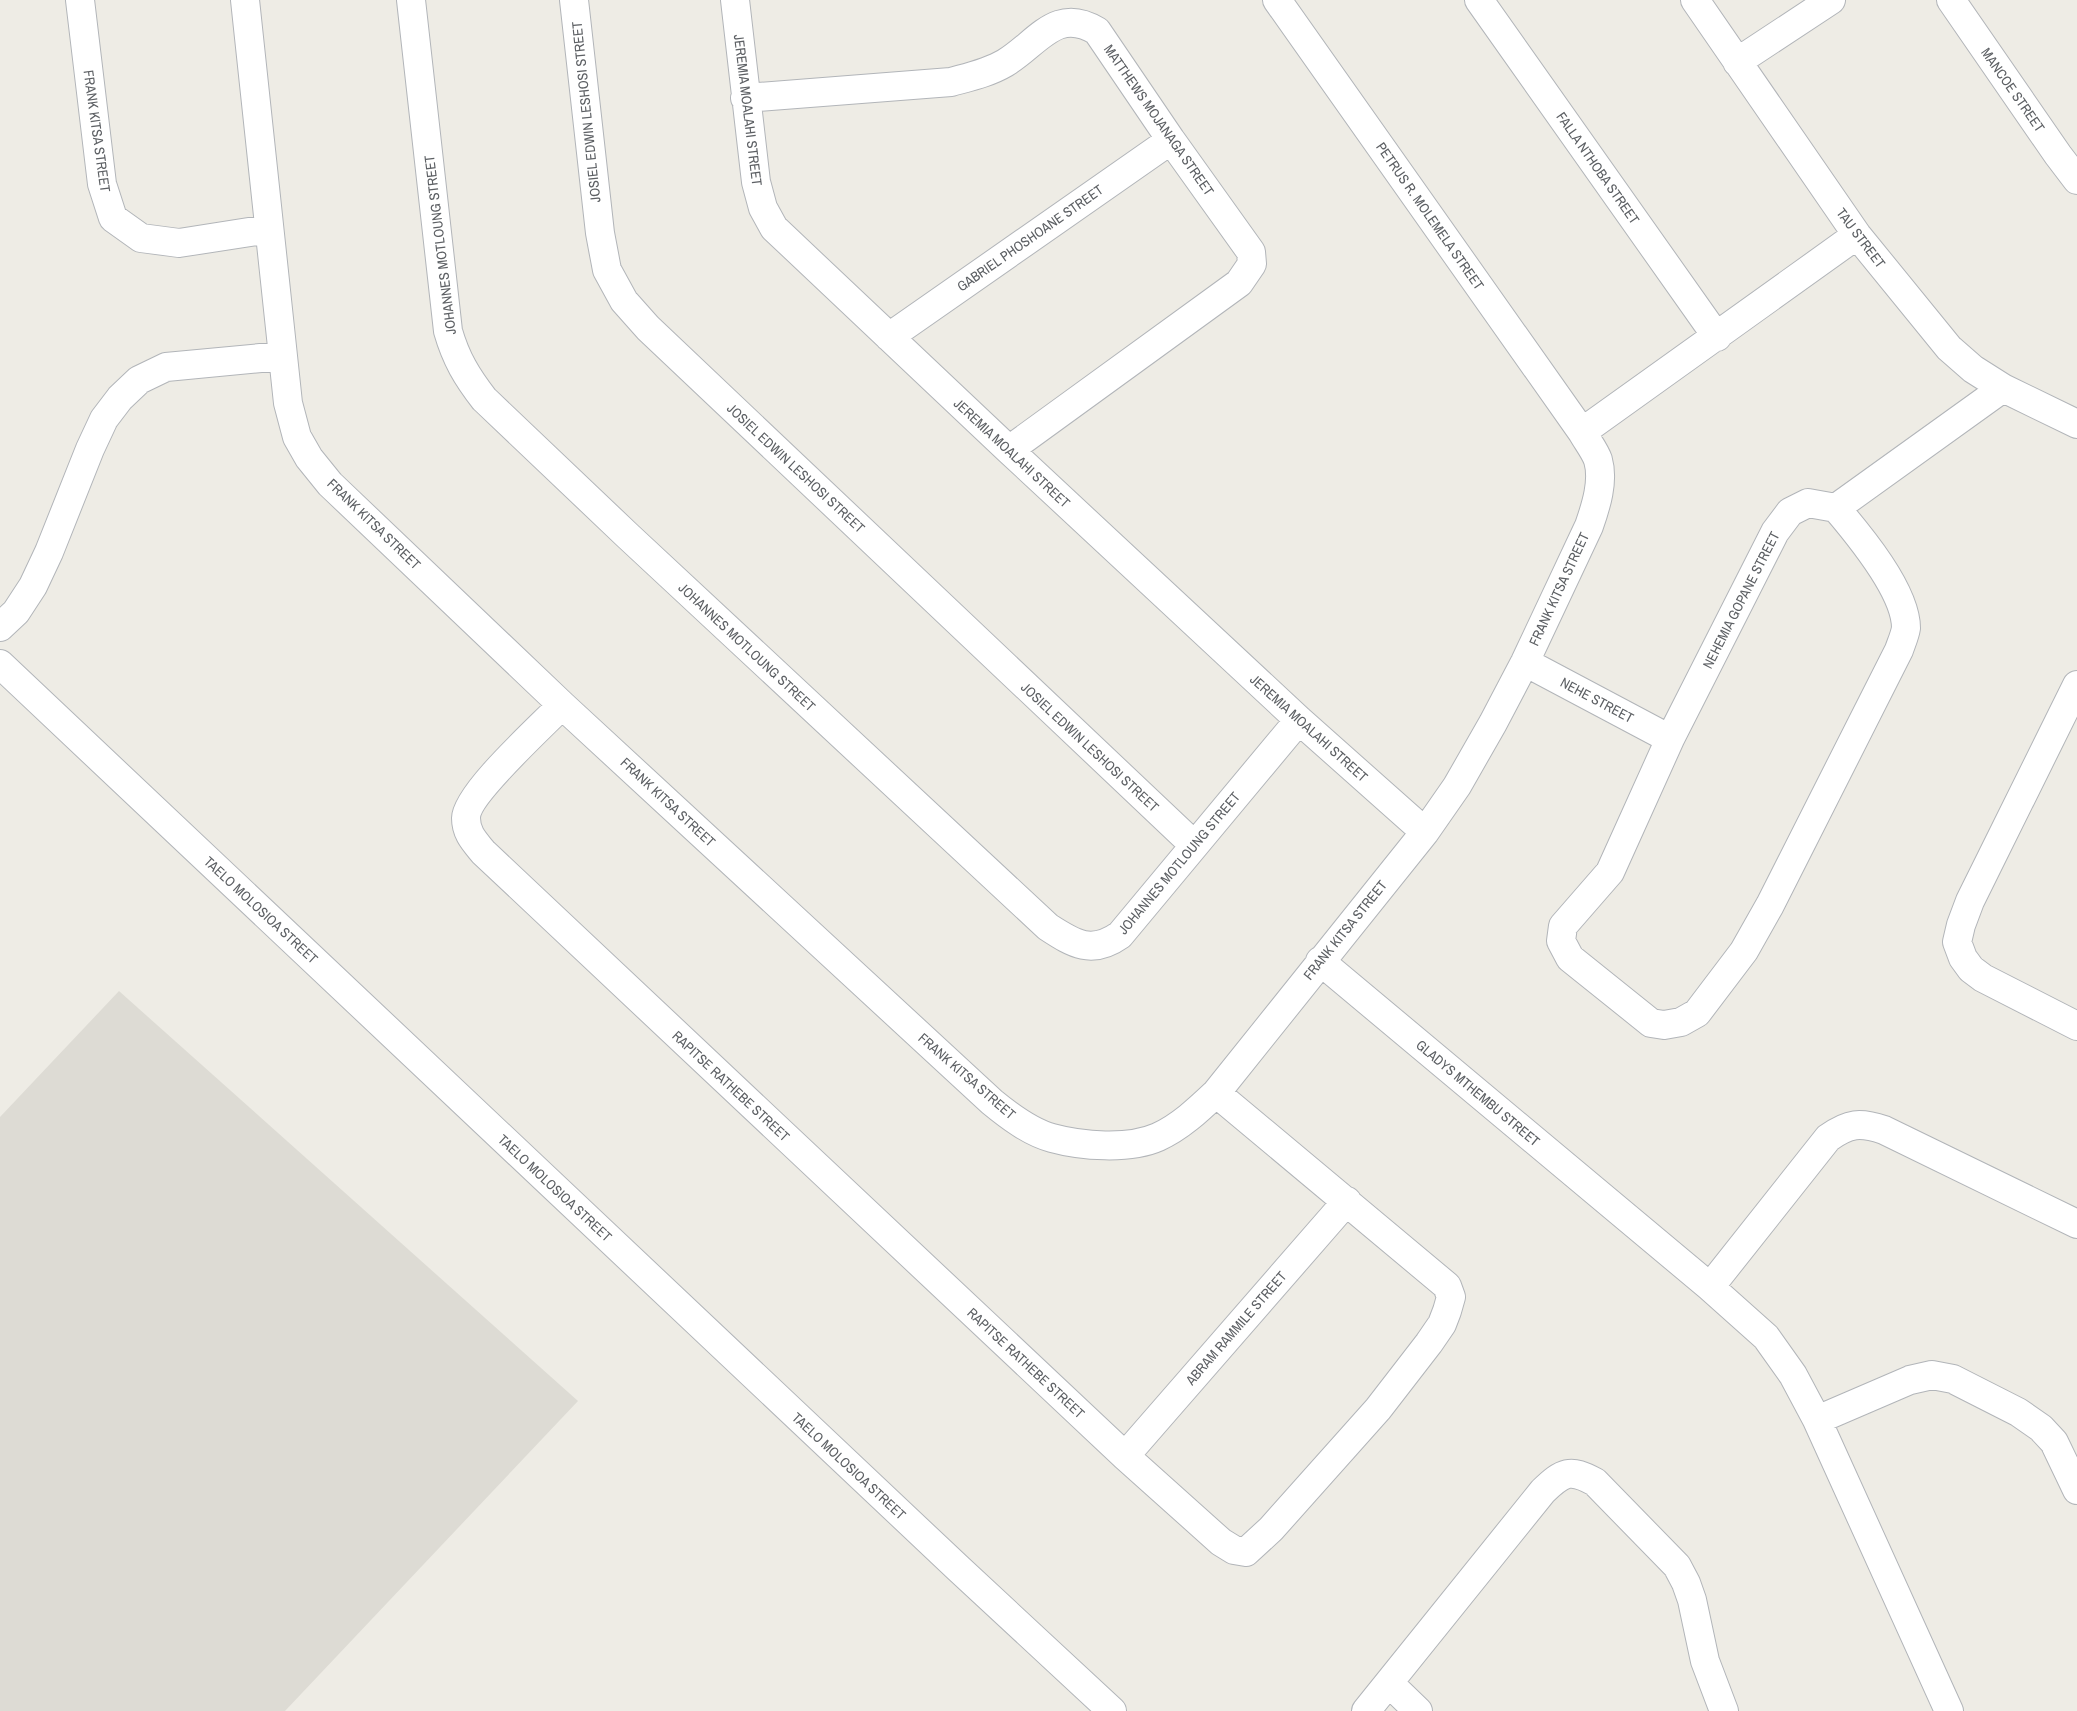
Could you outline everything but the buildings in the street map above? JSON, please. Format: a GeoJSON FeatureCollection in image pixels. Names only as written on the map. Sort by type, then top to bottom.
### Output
{"type":"FeatureCollection","features":[{"type":"Feature","properties":{"kind":"street","name":"FRANK KITSA STREET"},"geometry":{"type":"LineString","coordinates":[[80,0],[102,184],[113,218],[141,238],[179,243],[269,229]]}},
{"type":"Feature","properties":{"kind":"street","name":"FRANK KITSA STREET"},"geometry":{"type":"LineString","coordinates":[[244,0],[288,403],[297,437],[309,458],[330,484],[562,705],[1009,1116],[1050,1138],[1084,1144],[1123,1145],[1157,1138],[1191,1116],[1216,1092],[1425,832],[1462,778],[1493,723],[1589,526],[1597,502],[1600,483],[1598,460],[1582,432]]}},
{"type":"Feature","properties":{"kind":"street","name":"JOHANNES MOTLOUNG STREET"},"geometry":{"type":"LineString","coordinates":[[411,0],[448,331],[455,355],[469,380],[484,399],[628,536],[1048,927],[1071,942],[1083,946],[1097,946],[1110,943],[1120,936],[1299,720]]}},
{"type":"Feature","properties":{"kind":"street","name":"JOSIEL EDWIN LESHOSI STREET"},"geometry":{"type":"LineString","coordinates":[[574,0],[600,233],[607,270],[624,301],[648,328],[1194,845]]}},
{"type":"Feature","properties":{"kind":"street","name":"JEREMIA MOALAHI STREET"},"geometry":{"type":"LineString","coordinates":[[736,0],[756,182],[763,208],[774,228],[1299,720],[1425,832]]}},
{"type":"Feature","properties":{"kind":"street","name":"PETRUS R. MOLEMELA STREET"},"geometry":{"type":"LineString","coordinates":[[1277,0],[1582,432]]}},
{"type":"Feature","properties":{"kind":"street","name":"FALLA NTHOBA STREET"},"geometry":{"type":"LineString","coordinates":[[1479,0],[1717,337]]}},
{"type":"Feature","properties":{"kind":"street","name":"TAU STREET"},"geometry":{"type":"LineString","coordinates":[[1695,0],[1857,235],[1948,348],[1973,369],[2003,388],[2077,424]]}},
{"type":"Feature","properties":{"kind":"street"},"geometry":{"type":"LineString","coordinates":[[1737,62],[1831,0]]}},
{"type":"Feature","properties":{"kind":"street","name":"MANCOE STREET"},"geometry":{"type":"LineString","coordinates":[[1950,0],[2077,180]]}},
{"type":"Feature","properties":{"kind":"street","name":"MATTHEWS MOJANAGA STREET"},"geometry":{"type":"LineString","coordinates":[[746,98],[951,82],[976,76],[1003,64],[1023,51],[1053,26],[1065,21],[1085,24],[1097,31],[1171,140],[1252,252],[1252,264],[1239,283],[1009,450]]}},
{"type":"Feature","properties":{"kind":"street","name":"GABRIEL PHOSHOANE STREET"},"geometry":{"type":"LineString","coordinates":[[889,337],[1171,140]]}},
{"type":"Feature","properties":{"kind":"street"},"geometry":{"type":"LineString","coordinates":[[1582,432],[1857,235]]}},
{"type":"Feature","properties":{"kind":"street"},"geometry":{"type":"LineString","coordinates":[[0,627],[16,612],[33,586],[104,419],[126,392],[139,380],[166,367],[282,356]]}},
{"type":"Feature","properties":{"kind":"street"},"geometry":{"type":"LineString","coordinates":[[1836,508],[2003,388]]}},
{"type":"Feature","properties":{"kind":"street","name":"NEHEMIA GOPANE STREET"},"geometry":{"type":"LineString","coordinates":[[1808,503],[1836,508],[1877,560],[1902,605],[1906,628],[1900,650],[1770,905],[1744,950],[1698,1013],[1681,1022],[1664,1025],[1651,1023],[1570,958],[1561,941],[1564,926],[1610,872],[1670,739],[1775,532],[1790,512],[1808,503]]}},
{"type":"Feature","properties":{"kind":"street","name":"NEHE STREET"},"geometry":{"type":"LineString","coordinates":[[1524,662],[1670,739]]}},
{"type":"Feature","properties":{"kind":"street","name":"TAELO MOLOSIOA STREET"},"geometry":{"type":"LineString","coordinates":[[0,664],[943,1555],[1112,1711]]}},
{"type":"Feature","properties":{"kind":"street"},"geometry":{"type":"LineString","coordinates":[[2077,685],[1970,902],[1957,942],[1963,958],[1971,969],[1983,978],[2077,1026]]}},
{"type":"Feature","properties":{"kind":"street","name":"RAPITSE RATHEBE STREET"},"geometry":{"type":"LineString","coordinates":[[562,705],[490,778],[474,798],[466,816],[468,832],[482,852],[1125,1456],[1220,1542],[1234,1550],[1246,1552],[1271,1529],[1378,1409],[1442,1324],[1451,1296],[1447,1286],[1216,1092]]}},
{"type":"Feature","properties":{"kind":"street","name":"GLADYS MTHEMBU STREET"},"geometry":{"type":"LineString","coordinates":[[1320,961],[1636,1224],[1766,1337],[1793,1376],[1817,1420],[1949,1711]]}},
{"type":"Feature","properties":{"kind":"street"},"geometry":{"type":"LineString","coordinates":[[1710,1287],[1828,1138],[1842,1128],[1854,1125],[1868,1125],[1884,1130],[2077,1224]]}},
{"type":"Feature","properties":{"kind":"street","name":"ABRAM RAMMILE STREET"},"geometry":{"type":"LineString","coordinates":[[1125,1456],[1347,1201]]}},
{"type":"Feature","properties":{"kind":"street"},"geometry":{"type":"LineString","coordinates":[[1817,1420],[1910,1380],[1932,1375],[1953,1379],[2018,1412],[2041,1428],[2054,1442],[2077,1490]]}},
{"type":"Feature","properties":{"kind":"street"},"geometry":{"type":"LineString","coordinates":[[1366,1711],[1543,1491],[1556,1478],[1569,1473],[1580,1474],[1595,1482],[1677,1566],[1692,1600],[1705,1661],[1724,1711]]}},
{"type":"Feature","properties":{"kind":"street"},"geometry":{"type":"LineString","coordinates":[[1389,1683],[1418,1711]]}},
{"type":"Feature","properties":{"kind":"shaded area"},"geometry":{"type":"Polygon","coordinates":[[[119,991],[578,1401],[285,1711],[0,1711],[0,1117],[119,991]]]}}]}
